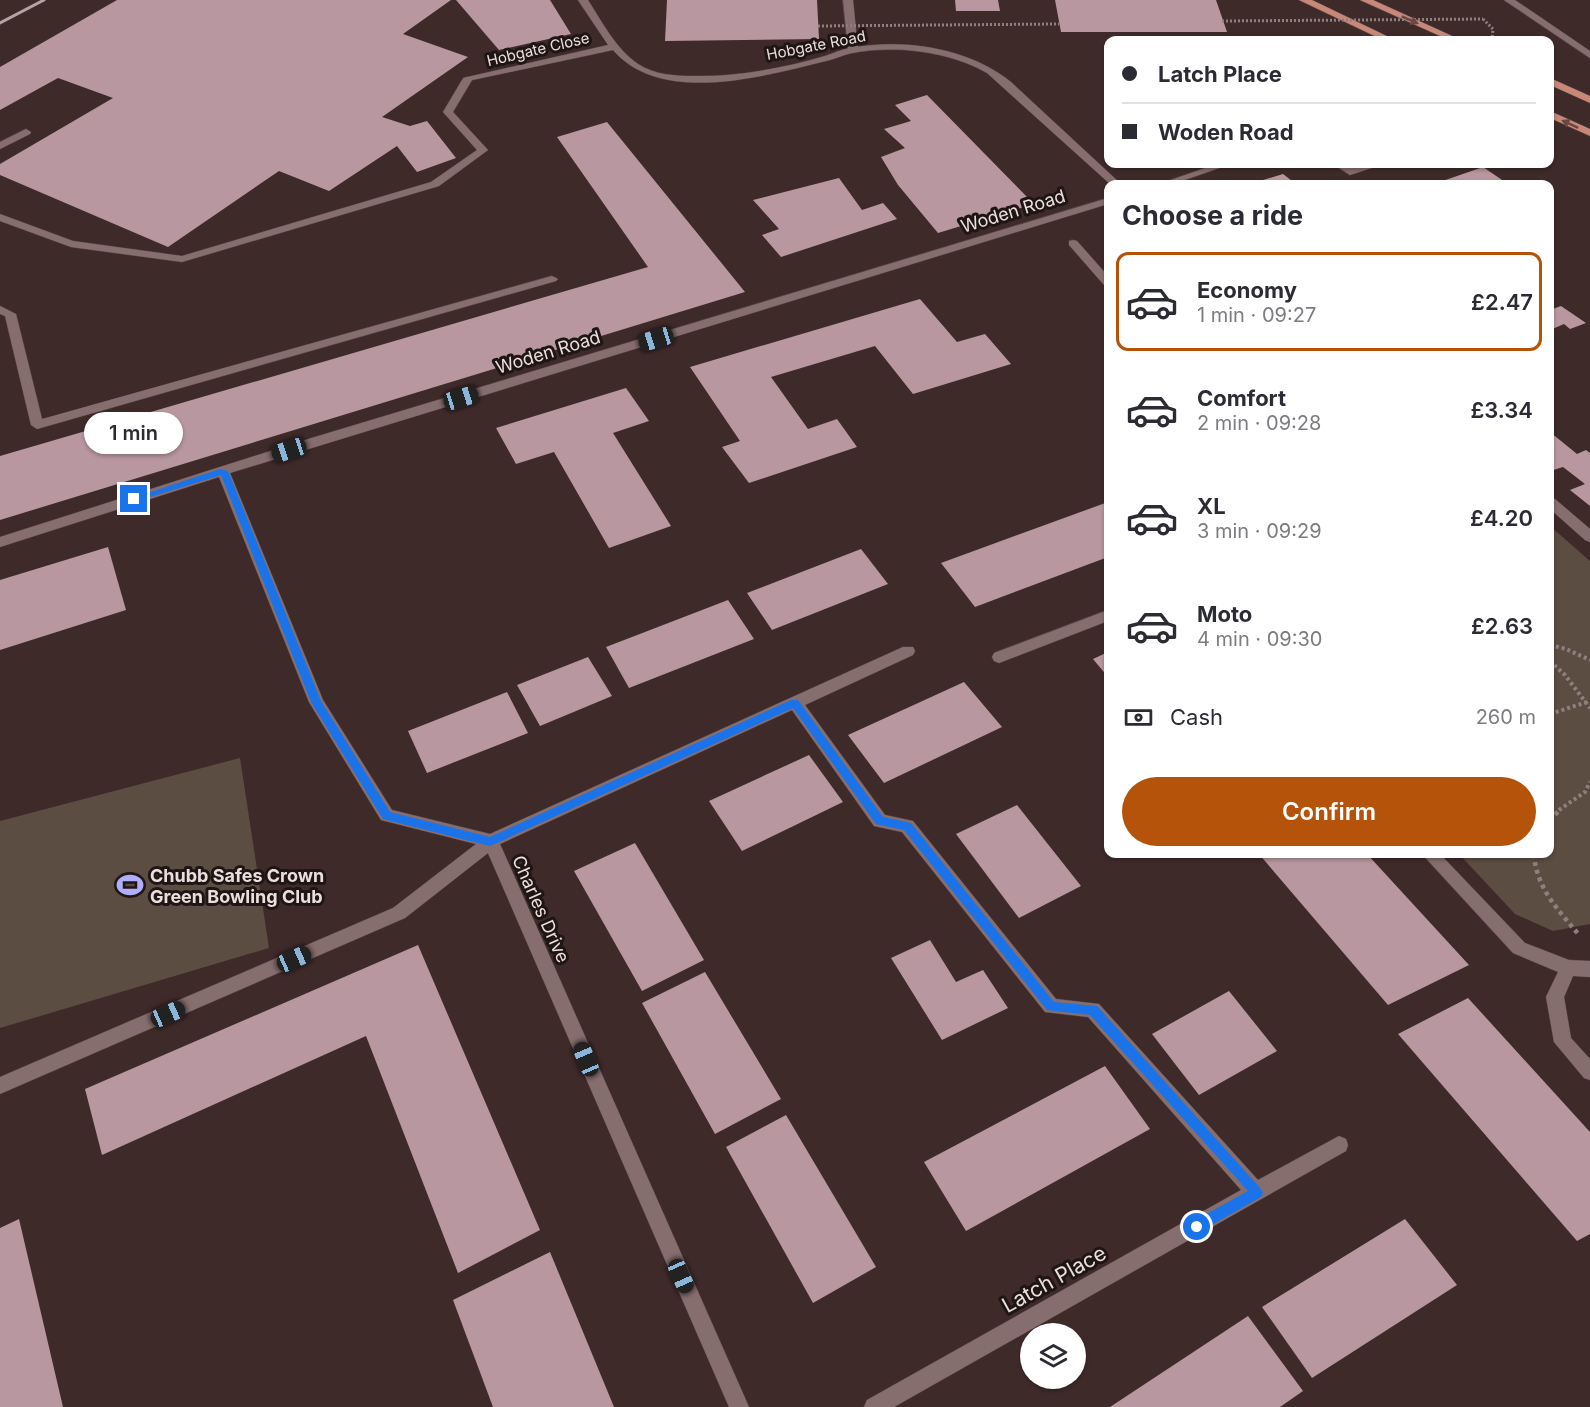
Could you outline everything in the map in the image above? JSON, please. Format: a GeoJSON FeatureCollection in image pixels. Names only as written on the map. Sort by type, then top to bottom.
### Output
{"type":"FeatureCollection","features":[{"type":"Feature","properties":{"kind":"main road"},"geometry":{"type":"LineString","coordinates":[[1304,0],[1381,36]]}},
{"type":"Feature","properties":{"kind":"main road"},"geometry":{"type":"LineString","coordinates":[[1365,0],[1447,36]]}},
{"type":"Feature","properties":{"kind":"main road"},"geometry":{"type":"LineString","coordinates":[[1554,83],[1590,100]]}},
{"type":"Feature","properties":{"kind":"main road"},"geometry":{"type":"LineString","coordinates":[[1554,116],[1590,133]]}},
{"type":"Feature","properties":{"kind":"street","name":"Hobgate Road"},"geometry":{"type":"LineString","coordinates":[[583,0],[614,47],[638,69],[660,76],[691,81],[725,78],[853,50],[902,48],[946,54],[973,62],[1001,78],[1112,180]]}},
{"type":"Feature","properties":{"kind":"street"},"geometry":{"type":"LineString","coordinates":[[848,0],[853,50]]}},
{"type":"Feature","properties":{"kind":"street"},"geometry":{"type":"LineString","coordinates":[[1509,0],[1590,55]]}},
{"type":"Feature","properties":{"kind":"street","name":"Hobgate Close"},"geometry":{"type":"LineString","coordinates":[[0,217],[71,244],[182,259],[435,184],[483,150],[448,112],[467,80],[614,47]]}},
{"type":"Feature","properties":{"kind":"street"},"geometry":{"type":"LineString","coordinates":[[0,146],[26,132]]}},
{"type":"Feature","properties":{"kind":"street"},"geometry":{"type":"LineString","coordinates":[[1186,180],[1216,168]]}},
{"type":"Feature","properties":{"kind":"street"},"geometry":{"type":"LineString","coordinates":[[1344,168],[1350,172],[1364,168]]}},
{"type":"Feature","properties":{"kind":"street","name":"Woden Road"},"geometry":{"type":"LineString","coordinates":[[0,542],[223,471],[1104,202]]}},
{"type":"Feature","properties":{"kind":"street"},"geometry":{"type":"LineString","coordinates":[[1073,243],[1104,278]]}},
{"type":"Feature","properties":{"kind":"street"},"geometry":{"type":"LineString","coordinates":[[0,310],[10,314],[37,425],[552,279]]}},
{"type":"Feature","properties":{"kind":"street","name":"Charles Drive"},"geometry":{"type":"LineString","coordinates":[[223,471],[316,702],[387,816],[490,842],[739,1407]]}},
{"type":"Feature","properties":{"kind":"street"},"geometry":{"type":"LineString","coordinates":[[1554,506],[1590,537]]}},
{"type":"Feature","properties":{"kind":"street"},"geometry":{"type":"LineString","coordinates":[[999,657],[1104,617]]}},
{"type":"Feature","properties":{"kind":"street"},"geometry":{"type":"LineString","coordinates":[[0,1086],[399,913],[490,842],[908,651]]}},
{"type":"Feature","properties":{"kind":"street"},"geometry":{"type":"LineString","coordinates":[[795,703],[880,821],[907,826],[1051,1006],[1093,1010],[1257,1193]]}},
{"type":"Feature","properties":{"kind":"street"},"geometry":{"type":"LineString","coordinates":[[1434,858],[1519,948],[1568,968],[1590,969]]}},
{"type":"Feature","properties":{"kind":"street"},"geometry":{"type":"LineString","coordinates":[[1568,968],[1555,997],[1563,1042],[1590,1072]]}},
{"type":"Feature","properties":{"kind":"street","name":"Latch Place"},"geometry":{"type":"LineString","coordinates":[[874,1407],[1339,1145]]}},
{"type":"Feature","properties":{"kind":"path"},"geometry":{"type":"LineString","coordinates":[[1222,21],[1483,19],[1493,29],[1492,36]]}},
{"type":"Feature","properties":{"kind":"path"},"geometry":{"type":"LineString","coordinates":[[818,26],[1059,24]]}},
{"type":"Feature","properties":{"kind":"path"},"geometry":{"type":"LineString","coordinates":[[1554,646],[1590,660]]}},
{"type":"Feature","properties":{"kind":"path"},"geometry":{"type":"LineString","coordinates":[[1554,665],[1590,708]]}},
{"type":"Feature","properties":{"kind":"path"},"geometry":{"type":"LineString","coordinates":[[1554,713],[1587,702]]}},
{"type":"Feature","properties":{"kind":"path"},"geometry":{"type":"LineString","coordinates":[[1554,816],[1562,806],[1585,792],[1590,782]]}},
{"type":"Feature","properties":{"kind":"path"},"geometry":{"type":"LineString","coordinates":[[1534,858],[1533,866],[1539,882],[1582,939]]}},
{"type":"Feature","properties":{"kind":"shaded area"},"geometry":{"type":"Polygon","coordinates":[[[1554,530],[1590,561],[1590,924],[1553,931],[1515,914],[1463,858],[1554,858],[1554,530]]]}},
{"type":"Feature","properties":{"kind":"shaded area","name":"Chubb Safes Crown Green Bowling Club"},"geometry":{"type":"Polygon","coordinates":[[[240,758],[269,948],[0,1028],[0,821],[240,758]]]}},
{"type":"Feature","properties":{"kind":"building"},"geometry":{"type":"Polygon","coordinates":[[[117,0],[451,0],[403,34],[468,57],[382,117],[410,126],[427,121],[456,158],[417,172],[397,146],[329,191],[279,171],[168,247],[0,175],[0,164],[113,98],[58,78],[0,110],[0,67],[117,0]]]}},
{"type":"Feature","properties":{"kind":"building"},"geometry":{"type":"Polygon","coordinates":[[[456,0],[550,0],[571,34],[499,50],[456,0]]]}},
{"type":"Feature","properties":{"kind":"building"},"geometry":{"type":"Polygon","coordinates":[[[667,0],[817,0],[819,39],[665,41],[667,0]]]}},
{"type":"Feature","properties":{"kind":"building"},"geometry":{"type":"Polygon","coordinates":[[[955,0],[998,0],[1000,11],[956,11],[955,0]]]}},
{"type":"Feature","properties":{"kind":"building"},"geometry":{"type":"Polygon","coordinates":[[[1055,0],[1216,0],[1227,32],[1061,32],[1055,0]]]}},
{"type":"Feature","properties":{"kind":"building"},"geometry":{"type":"Polygon","coordinates":[[[927,95],[1034,204],[938,233],[898,185],[881,157],[905,148],[884,129],[911,121],[895,105],[927,95]]]}},
{"type":"Feature","properties":{"kind":"building"},"geometry":{"type":"Polygon","coordinates":[[[607,122],[745,292],[0,520],[0,456],[648,267],[557,137],[607,122]]]}},
{"type":"Feature","properties":{"kind":"building"},"geometry":{"type":"Polygon","coordinates":[[[1484,168],[1502,180],[1446,180],[1484,168]]]}},
{"type":"Feature","properties":{"kind":"building"},"geometry":{"type":"Polygon","coordinates":[[[1283,174],[1291,180],[1263,180],[1283,174]]]}},
{"type":"Feature","properties":{"kind":"building"},"geometry":{"type":"Polygon","coordinates":[[[839,178],[862,210],[883,203],[897,219],[781,257],[762,235],[779,229],[753,200],[839,178]]]}},
{"type":"Feature","properties":{"kind":"building"},"geometry":{"type":"Polygon","coordinates":[[[920,299],[957,342],[985,334],[1011,364],[913,394],[875,346],[771,377],[808,429],[837,419],[857,447],[749,483],[722,447],[740,441],[690,367],[920,299]]]}},
{"type":"Feature","properties":{"kind":"building"},"geometry":{"type":"Polygon","coordinates":[[[1561,306],[1586,323],[1570,329],[1564,324],[1554,328],[1554,309],[1561,306]]]}},
{"type":"Feature","properties":{"kind":"building"},"geometry":{"type":"Polygon","coordinates":[[[626,388],[649,421],[613,433],[671,526],[609,548],[554,452],[516,464],[496,428],[626,388]]]}},
{"type":"Feature","properties":{"kind":"building"},"geometry":{"type":"Polygon","coordinates":[[[1554,435],[1577,454],[1586,450],[1590,453],[1590,506],[1570,490],[1585,484],[1563,467],[1554,470],[1554,435]]]}},
{"type":"Feature","properties":{"kind":"building"},"geometry":{"type":"Polygon","coordinates":[[[1104,503],[1104,559],[975,607],[941,563],[1104,503]]]}},
{"type":"Feature","properties":{"kind":"building"},"geometry":{"type":"Polygon","coordinates":[[[108,547],[126,610],[0,650],[0,580],[108,547]]]}},
{"type":"Feature","properties":{"kind":"building"},"geometry":{"type":"Polygon","coordinates":[[[861,549],[888,584],[772,630],[747,593],[861,549]]]}},
{"type":"Feature","properties":{"kind":"building"},"geometry":{"type":"Polygon","coordinates":[[[728,600],[754,639],[629,688],[606,647],[728,600]]]}},
{"type":"Feature","properties":{"kind":"building"},"geometry":{"type":"Polygon","coordinates":[[[1104,654],[1104,672],[1093,659],[1104,654]]]}},
{"type":"Feature","properties":{"kind":"building"},"geometry":{"type":"Polygon","coordinates":[[[588,657],[612,696],[540,726],[517,685],[588,657]]]}},
{"type":"Feature","properties":{"kind":"building"},"geometry":{"type":"Polygon","coordinates":[[[964,682],[1002,727],[884,783],[848,735],[964,682]]]}},
{"type":"Feature","properties":{"kind":"building"},"geometry":{"type":"Polygon","coordinates":[[[507,692],[528,733],[427,773],[408,731],[507,692]]]}},
{"type":"Feature","properties":{"kind":"building"},"geometry":{"type":"Polygon","coordinates":[[[809,755],[843,802],[742,851],[709,801],[809,755]]]}},
{"type":"Feature","properties":{"kind":"building"},"geometry":{"type":"Polygon","coordinates":[[[1017,805],[1081,886],[1019,918],[956,834],[1017,805]]]}},
{"type":"Feature","properties":{"kind":"building"},"geometry":{"type":"Polygon","coordinates":[[[635,843],[704,960],[642,991],[574,871],[635,843]]]}},
{"type":"Feature","properties":{"kind":"building"},"geometry":{"type":"Polygon","coordinates":[[[1262,858],[1371,858],[1469,965],[1388,1005],[1262,858]]]}},
{"type":"Feature","properties":{"kind":"building"},"geometry":{"type":"Polygon","coordinates":[[[930,940],[956,982],[983,970],[1008,1008],[942,1040],[891,958],[930,940]]]}},
{"type":"Feature","properties":{"kind":"building"},"geometry":{"type":"Polygon","coordinates":[[[418,945],[540,1230],[458,1273],[366,1036],[102,1155],[85,1089],[418,945]]]}},
{"type":"Feature","properties":{"kind":"building"},"geometry":{"type":"Polygon","coordinates":[[[705,972],[781,1099],[715,1134],[642,1003],[705,972]]]}},
{"type":"Feature","properties":{"kind":"building"},"geometry":{"type":"Polygon","coordinates":[[[1229,991],[1277,1051],[1199,1095],[1152,1034],[1229,991]]]}},
{"type":"Feature","properties":{"kind":"building"},"geometry":{"type":"Polygon","coordinates":[[[1468,998],[1590,1132],[1590,1234],[1577,1241],[1398,1034],[1468,998]]]}},
{"type":"Feature","properties":{"kind":"building"},"geometry":{"type":"Polygon","coordinates":[[[1105,1066],[1150,1129],[966,1231],[924,1162],[1105,1066]]]}},
{"type":"Feature","properties":{"kind":"building"},"geometry":{"type":"Polygon","coordinates":[[[786,1115],[876,1267],[813,1303],[726,1147],[786,1115]]]}},
{"type":"Feature","properties":{"kind":"building"},"geometry":{"type":"Polygon","coordinates":[[[19,1219],[63,1407],[0,1407],[0,1228],[19,1219]]]}},
{"type":"Feature","properties":{"kind":"building"},"geometry":{"type":"Polygon","coordinates":[[[1405,1219],[1457,1285],[1312,1378],[1262,1307],[1405,1219]]]}},
{"type":"Feature","properties":{"kind":"building"},"geometry":{"type":"Polygon","coordinates":[[[550,1252],[614,1407],[493,1407],[453,1300],[550,1252]]]}},
{"type":"Feature","properties":{"kind":"building"},"geometry":{"type":"Polygon","coordinates":[[[1248,1316],[1303,1391],[1280,1407],[1110,1407],[1248,1316]]]}},
{"type":"Feature","properties":{"kind":"railway"},"geometry":{"type":"LineString","coordinates":[[0,23],[44,0]]}},
{"type":"Feature","properties":{"kind":"place","name":"Chubb Safes Crown Green Bowling Club"},"geometry":{"type":"Point","coordinates":[130,885]}},
{"type":"Feature","properties":{"kind":"route"},"geometry":{"type":"LineString","coordinates":[[134,499],[223,471],[271,585],[316,702],[387,816],[490,842],[795,703],[880,821],[907,826],[1051,1006],[1093,1010],[1257,1193],[1197,1227]]}}]}
